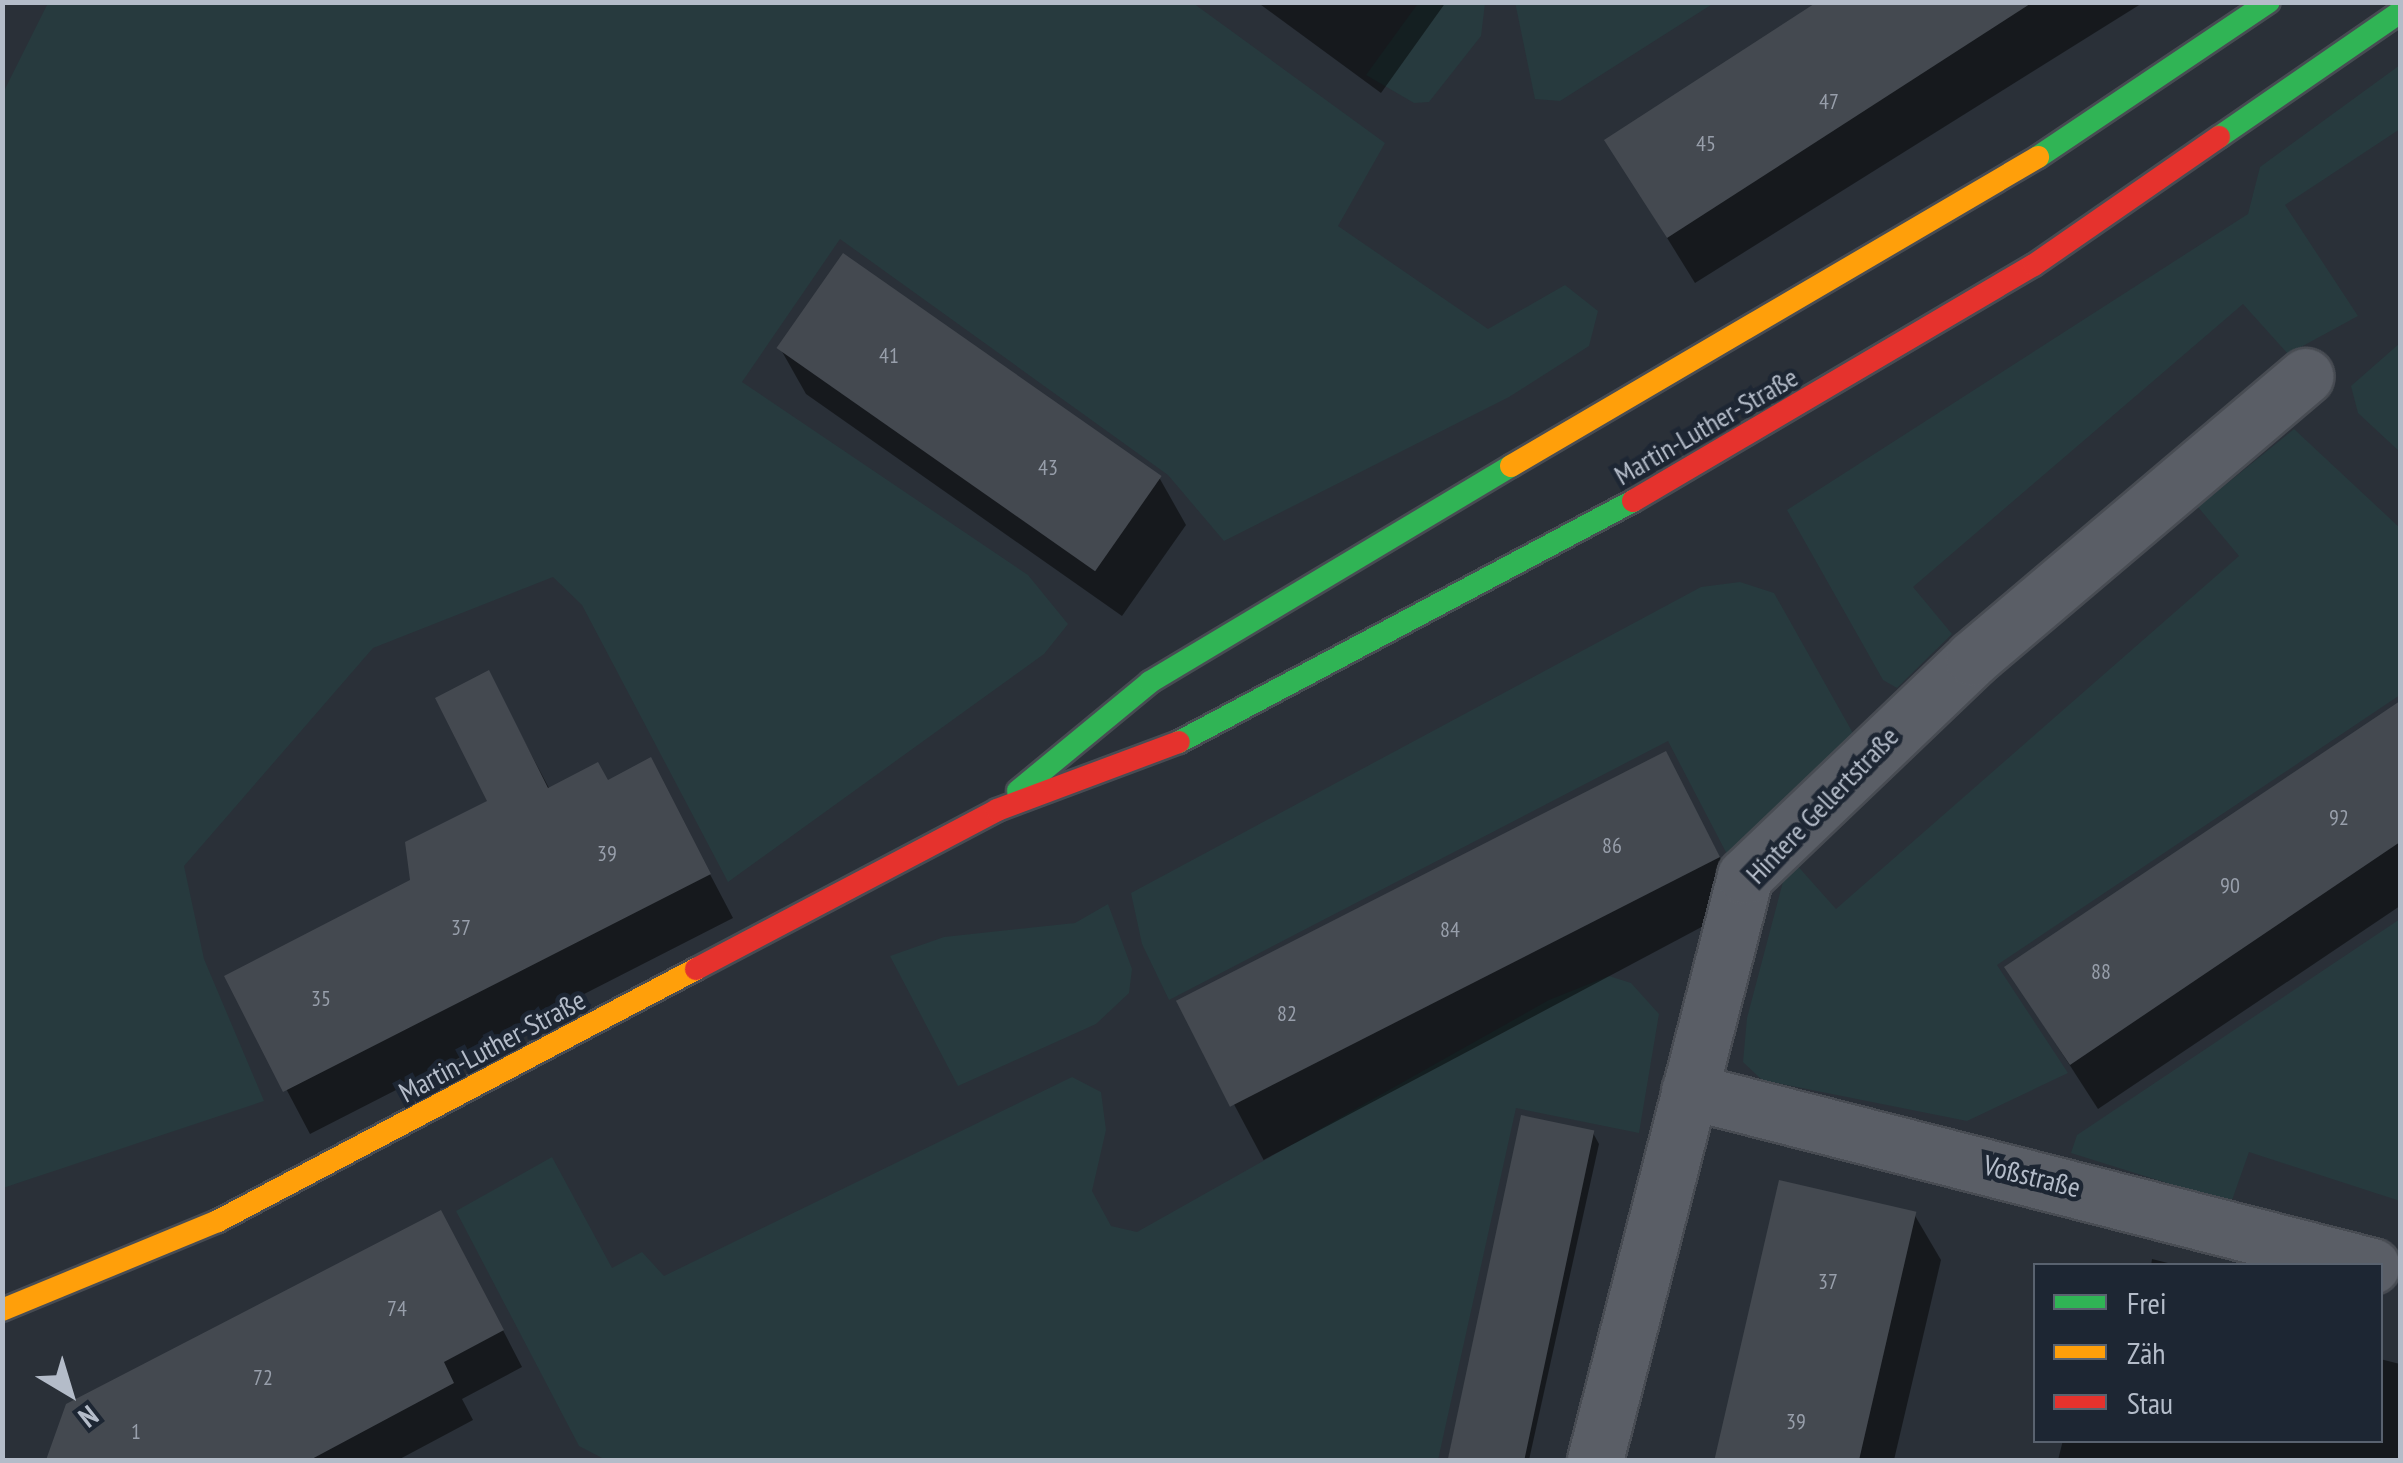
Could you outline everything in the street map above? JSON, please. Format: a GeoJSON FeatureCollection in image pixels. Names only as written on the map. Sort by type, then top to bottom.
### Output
{"type":"FeatureCollection","features":[{"type":"Feature","properties":{"kind":"main road","name":"Martin-Luther-Straße"},"geometry":{"type":"LineString","coordinates":[[997,810],[1150,682],[1267,606],[1911,240],[2269,2]]}},
{"type":"Feature","properties":{"kind":"main road","name":"Martin-Luther-Straße"},"geometry":{"type":"LineString","coordinates":[[2,1310],[218,1220],[400,1130],[997,810],[1162,750],[1510,573],[2034,265],[2400,12]]}},
{"type":"Feature","properties":{"kind":"street","name":"Hintere Gellertstraße"},"geometry":{"type":"LineString","coordinates":[[1595,1460],[1745,876],[1973,658],[2306,376]]}},
{"type":"Feature","properties":{"kind":"street","name":"Voßstraße"},"geometry":{"type":"LineString","coordinates":[[1689,1091],[2360,1263]]}},
{"type":"Feature","properties":{"kind":"green space"},"geometry":{"type":"Polygon","coordinates":[[[1419,2],[1485,3],[1481,36],[1429,102],[1414,103],[1366,75],[1419,2]]]}},
{"type":"Feature","properties":{"kind":"green space"},"geometry":{"type":"Polygon","coordinates":[[[1515,2],[1714,3],[1560,101],[1535,99],[1515,2]]]}},
{"type":"Feature","properties":{"kind":"green space"},"geometry":{"type":"Polygon","coordinates":[[[48,3],[1193,3],[1385,143],[1338,226],[1488,329],[1565,285],[1598,311],[1589,346],[1509,397],[1224,541],[1168,475],[840,239],[742,382],[1028,575],[1068,624],[1044,654],[728,882],[582,605],[553,577],[373,648],[184,866],[204,959],[264,1101],[3,1188],[2,95],[48,3]]]}},
{"type":"Feature","properties":{"kind":"green space"},"geometry":{"type":"Polygon","coordinates":[[[2400,65],[2400,129],[2285,205],[2358,316],[2288,354],[2243,304],[1913,587],[1952,634],[1897,688],[1883,680],[1787,510],[2248,214],[2260,167],[2400,65]]]}},
{"type":"Feature","properties":{"kind":"green space"},"geometry":{"type":"Polygon","coordinates":[[[2400,343],[2400,452],[2358,413],[2351,386],[2400,343]]]}},
{"type":"Feature","properties":{"kind":"green space"},"geometry":{"type":"Polygon","coordinates":[[[2294,429],[2400,528],[2400,695],[1997,965],[2068,1073],[1967,1121],[1762,1080],[1743,1062],[1747,1018],[1785,874],[1795,863],[1836,909],[2239,556],[2198,507],[2294,429]]]}},
{"type":"Feature","properties":{"kind":"green space"},"geometry":{"type":"Polygon","coordinates":[[[1740,582],[1774,593],[1854,735],[1730,860],[1668,741],[1169,1000],[1142,944],[1131,893],[1701,587],[1740,582]]]}},
{"type":"Feature","properties":{"kind":"green space"},"geometry":{"type":"Polygon","coordinates":[[[1108,904],[1132,969],[1129,993],[1096,1024],[958,1086],[890,956],[944,937],[1075,923],[1108,904]]]}},
{"type":"Feature","properties":{"kind":"green space"},"geometry":{"type":"Polygon","coordinates":[[[2400,919],[2400,1201],[2249,1152],[2231,1203],[2071,1153],[2077,1135],[2400,919]]]}},
{"type":"Feature","properties":{"kind":"green space"},"geometry":{"type":"Polygon","coordinates":[[[1609,976],[1631,983],[1659,1014],[1639,1133],[1516,1108],[1438,1460],[606,1460],[579,1446],[456,1211],[552,1157],[612,1268],[642,1252],[664,1276],[1072,1077],[1101,1092],[1106,1130],[1092,1191],[1111,1226],[1137,1232],[1549,1000],[1609,976]]]}},
{"type":"Feature","properties":{"kind":"building"},"geometry":{"type":"Polygon","coordinates":[[[1817,2],[2033,2],[1667,238],[1604,140],[1817,2]]]}},
{"type":"Feature","properties":{"kind":"building"},"geometry":{"type":"Polygon","coordinates":[[[843,253],[1162,476],[1095,571],[776,348],[843,253]]]}},
{"type":"Feature","properties":{"kind":"building"},"geometry":{"type":"Polygon","coordinates":[[[489,670],[548,788],[598,762],[608,780],[651,757],[711,874],[283,1092],[224,976],[410,880],[405,842],[487,801],[435,698],[489,670]]]}},
{"type":"Feature","properties":{"kind":"building"},"geometry":{"type":"Polygon","coordinates":[[[2400,701],[2400,842],[2070,1065],[2004,967],[2400,701]]]}},
{"type":"Feature","properties":{"kind":"building"},"geometry":{"type":"Polygon","coordinates":[[[1666,751],[1720,857],[1230,1107],[1176,1001],[1666,751]]]}},
{"type":"Feature","properties":{"kind":"building"},"geometry":{"type":"Polygon","coordinates":[[[1521,1115],[1594,1131],[1524,1460],[1448,1460],[1521,1115]]]}},
{"type":"Feature","properties":{"kind":"building"},"geometry":{"type":"Polygon","coordinates":[[[1779,1180],[1916,1212],[1859,1460],[1714,1460],[1779,1180]]]}},
{"type":"Feature","properties":{"kind":"building"},"geometry":{"type":"Polygon","coordinates":[[[441,1210],[504,1330],[444,1362],[454,1383],[310,1460],[46,1460],[66,1404],[441,1210]]]}},
{"type":"Feature","properties":{"kind":"traffic: fast"},"geometry":{"type":"LineString","coordinates":[[2038,157],[2269,2]]}},
{"type":"Feature","properties":{"kind":"traffic: fast"},"geometry":{"type":"LineString","coordinates":[[2219,137],[2400,12]]}},
{"type":"Feature","properties":{"kind":"traffic: fast"},"geometry":{"type":"LineString","coordinates":[[1018,791],[1150,682],[1511,466]]}},
{"type":"Feature","properties":{"kind":"traffic: fast"},"geometry":{"type":"LineString","coordinates":[[1179,742],[1633,501]]}},
{"type":"Feature","properties":{"kind":"traffic: slow"},"geometry":{"type":"LineString","coordinates":[[1511,466],[2038,157]]}},
{"type":"Feature","properties":{"kind":"traffic: slow"},"geometry":{"type":"LineString","coordinates":[[2,1310],[218,1221],[696,969]]}},
{"type":"Feature","properties":{"kind":"traffic: jam"},"geometry":{"type":"LineString","coordinates":[[1633,501],[2034,265],[2219,137]]}},
{"type":"Feature","properties":{"kind":"traffic: jam"},"geometry":{"type":"LineString","coordinates":[[696,969],[997,810],[1179,742]]}}]}
